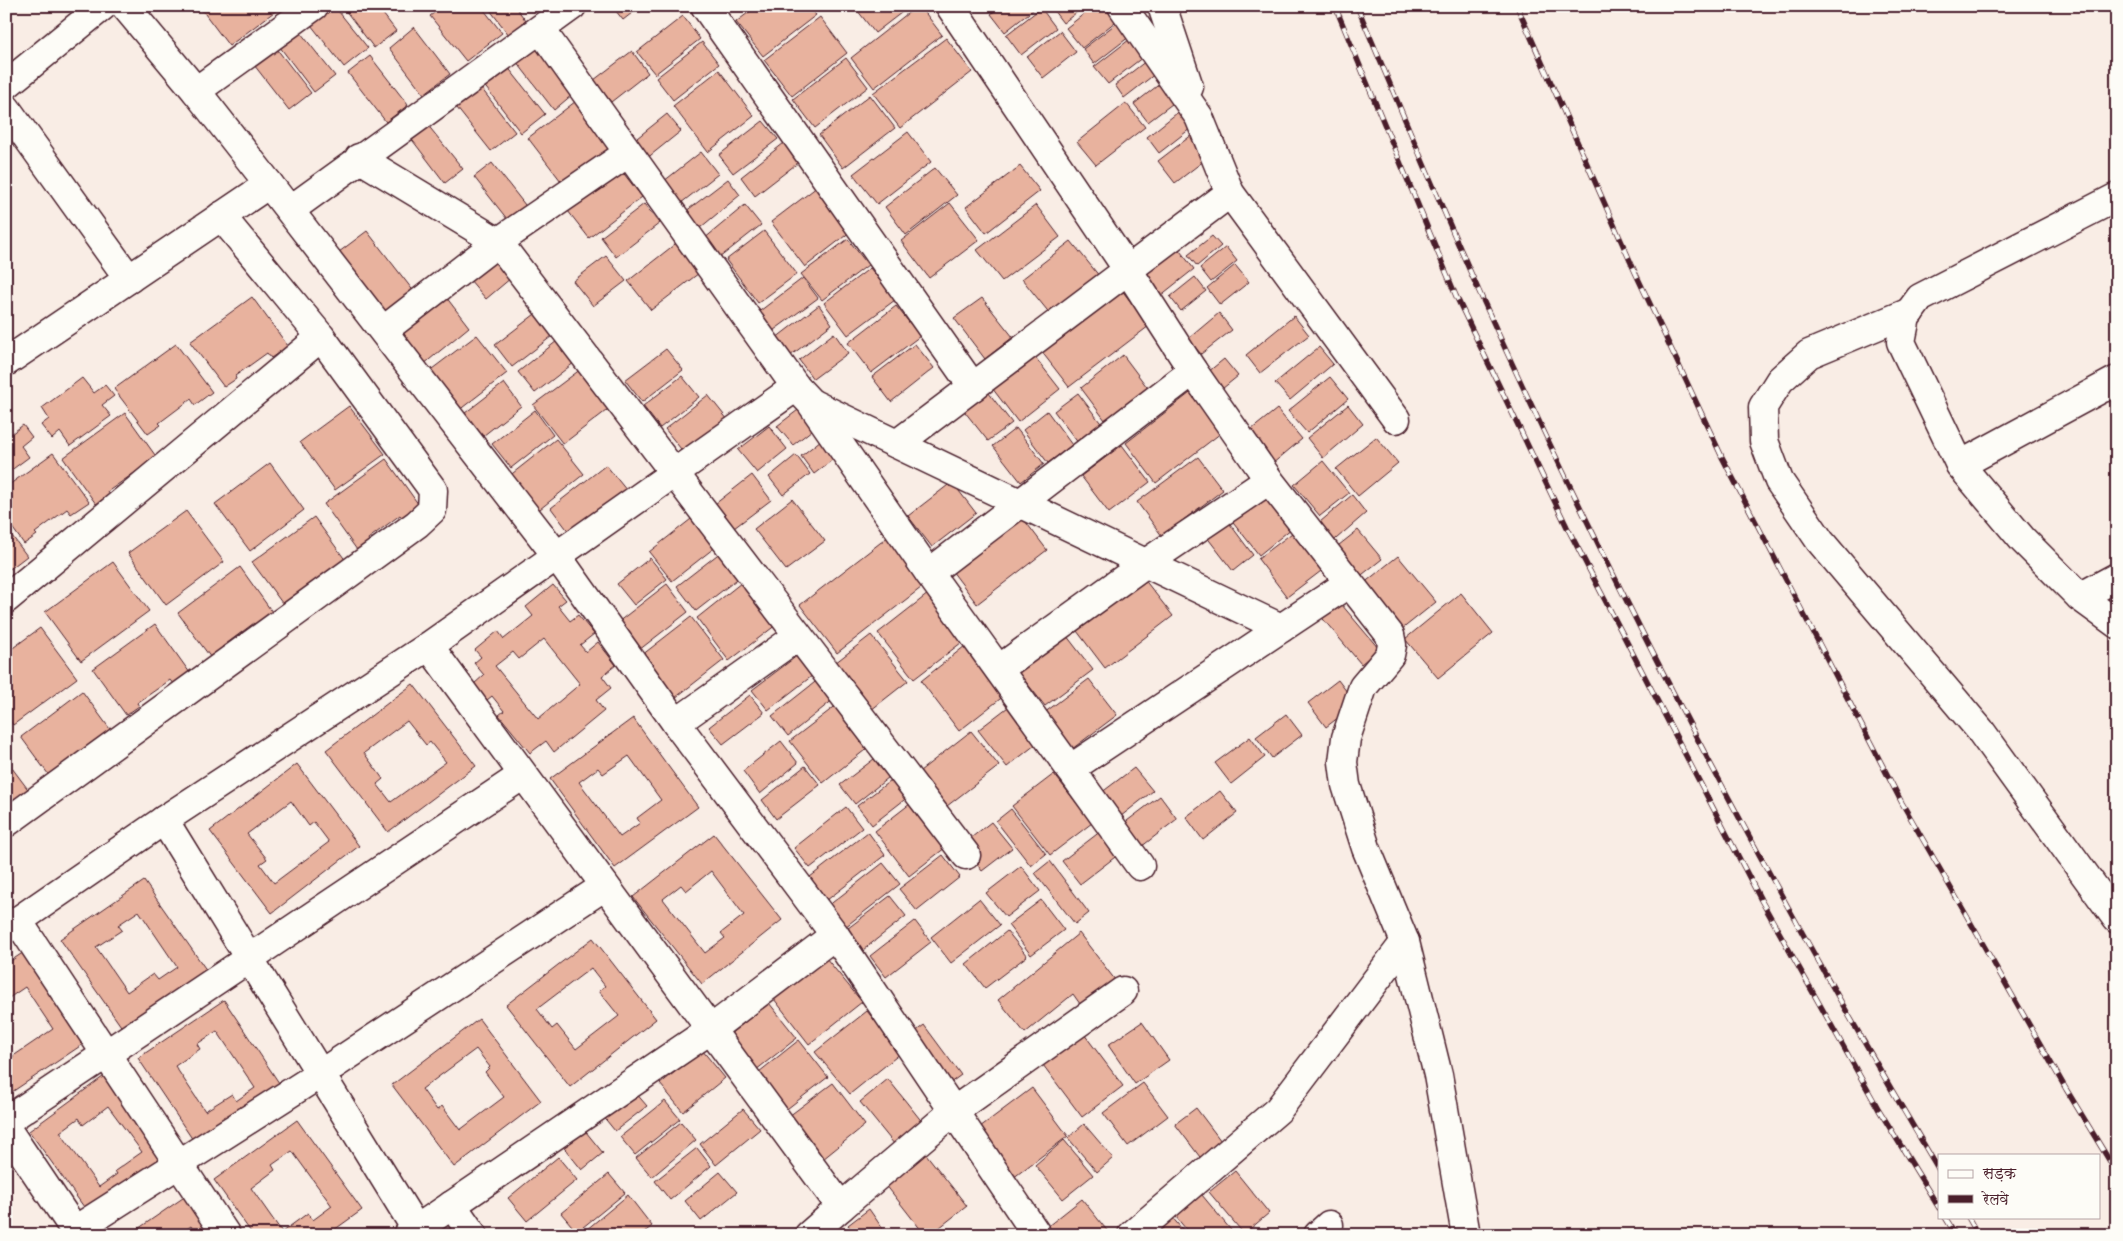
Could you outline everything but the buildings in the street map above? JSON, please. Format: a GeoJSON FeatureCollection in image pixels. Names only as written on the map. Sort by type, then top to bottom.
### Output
{"type":"FeatureCollection","features":[{"type":"Feature","properties":{"kind":"street"},"geometry":{"type":"LineString","coordinates":[[6,85],[103,6]]}},
{"type":"Feature","properties":{"kind":"street"},"geometry":{"type":"LineString","coordinates":[[125,6],[196,91],[290,210],[557,556],[676,723],[835,935],[1037,1235]]}},
{"type":"Feature","properties":{"kind":"street"},"geometry":{"type":"LineString","coordinates":[[196,91],[314,6]]}},
{"type":"Feature","properties":{"kind":"street"},"geometry":{"type":"LineString","coordinates":[[290,210],[359,158],[541,30],[572,6]]}},
{"type":"Feature","properties":{"kind":"street"},"geometry":{"type":"LineString","coordinates":[[705,6],[973,387]]}},
{"type":"Feature","properties":{"kind":"street"},"geometry":{"type":"LineString","coordinates":[[950,6],[1128,270],[1193,371],[1268,480],[1390,635],[1392,645],[1390,655],[1363,687],[1354,711],[1346,738],[1343,762],[1346,785],[1366,848],[1405,942],[1438,1076],[1466,1235]]}},
{"type":"Feature","properties":{"kind":"street"},"geometry":{"type":"LineString","coordinates":[[1122,6],[1198,117]]}},
{"type":"Feature","properties":{"kind":"street"},"geometry":{"type":"LineString","coordinates":[[1162,6],[1198,117],[1230,193],[1396,419]]}},
{"type":"Feature","properties":{"kind":"street"},"geometry":{"type":"LineString","coordinates":[[541,30],[1140,866]]}},
{"type":"Feature","properties":{"kind":"street"},"geometry":{"type":"LineString","coordinates":[[6,108],[129,279]]}},
{"type":"Feature","properties":{"kind":"street"},"geometry":{"type":"LineString","coordinates":[[384,330],[498,242],[628,153]]}},
{"type":"Feature","properties":{"kind":"street"},"geometry":{"type":"LineString","coordinates":[[359,158],[498,242],[966,855]]}},
{"type":"Feature","properties":{"kind":"street"},"geometry":{"type":"LineString","coordinates":[[7,360],[269,184]]}},
{"type":"Feature","properties":{"kind":"street"},"geometry":{"type":"LineString","coordinates":[[897,444],[1230,193]]}},
{"type":"Feature","properties":{"kind":"street"},"geometry":{"type":"LineString","coordinates":[[2117,197],[1920,298],[1906,318],[1901,342],[1960,465],[2023,540],[2080,597],[2117,624]]}},
{"type":"Feature","properties":{"kind":"street"},"geometry":{"type":"LineString","coordinates":[[6,823],[417,524],[432,510],[433,490],[321,338],[221,216]]}},
{"type":"Feature","properties":{"kind":"street"},"geometry":{"type":"LineString","coordinates":[[1910,312],[1809,354],[1780,380],[1763,406],[1764,441],[1779,481],[1820,541],[1980,730],[2117,919]]}},
{"type":"Feature","properties":{"kind":"street"},"geometry":{"type":"LineString","coordinates":[[6,599],[321,338]]}},
{"type":"Feature","properties":{"kind":"street"},"geometry":{"type":"LineString","coordinates":[[929,573],[1193,371]]}},
{"type":"Feature","properties":{"kind":"street"},"geometry":{"type":"LineString","coordinates":[[1960,465],[2117,380]]}},
{"type":"Feature","properties":{"kind":"street"},"geometry":{"type":"LineString","coordinates":[[804,395],[897,444],[1281,628]]}},
{"type":"Feature","properties":{"kind":"street"},"geometry":{"type":"LineString","coordinates":[[226,1235],[107,1054],[12,925],[164,820],[429,646],[675,473],[804,395]]}},
{"type":"Feature","properties":{"kind":"street"},"geometry":{"type":"LineString","coordinates":[[999,669],[1146,563],[1268,480]]}},
{"type":"Feature","properties":{"kind":"street"},"geometry":{"type":"LineString","coordinates":[[2080,597],[2117,577]]}},
{"type":"Feature","properties":{"kind":"street"},"geometry":{"type":"LineString","coordinates":[[1070,769],[1348,583]]}},
{"type":"Feature","properties":{"kind":"street"},"geometry":{"type":"LineString","coordinates":[[676,723],[798,636]]}},
{"type":"Feature","properties":{"kind":"street"},"geometry":{"type":"LineString","coordinates":[[429,646],[841,1207]]}},
{"type":"Feature","properties":{"kind":"street"},"geometry":{"type":"LineString","coordinates":[[6,1121],[523,775]]}},
{"type":"Feature","properties":{"kind":"street"},"geometry":{"type":"LineString","coordinates":[[164,820],[320,1074],[412,1232],[710,1030],[835,935]]}},
{"type":"Feature","properties":{"kind":"street"},"geometry":{"type":"LineString","coordinates":[[6,1128],[76,1232],[605,886]]}},
{"type":"Feature","properties":{"kind":"street"},"geometry":{"type":"LineString","coordinates":[[1132,1235],[1278,1110],[1405,942]]}},
{"type":"Feature","properties":{"kind":"street"},"geometry":{"type":"LineString","coordinates":[[810,1235],[954,1111],[1123,991]]}},
{"type":"Feature","properties":{"kind":"street"},"geometry":{"type":"LineString","coordinates":[[452,1205],[473,1235]]}},
{"type":"Feature","properties":{"kind":"railway"},"geometry":{"type":"LineString","coordinates":[[1335,6],[1456,296],[1567,527],[1761,900],[1879,1110],[1938,1206]]}},
{"type":"Feature","properties":{"kind":"railway"},"geometry":{"type":"LineString","coordinates":[[1357,6],[1478,289],[1530,402],[1639,625],[1754,846],[1814,955],[1938,1168]]}},
{"type":"Feature","properties":{"kind":"railway"},"geometry":{"type":"LineString","coordinates":[[1517,6],[1635,272],[1722,457],[1902,803],[2066,1089],[2117,1173]]}},
{"type":"Feature","properties":{"kind":"railway"},"geometry":{"type":"LineString","coordinates":[[1946,1218],[1956,1235]]}},
{"type":"Feature","properties":{"kind":"railway"},"geometry":{"type":"LineString","coordinates":[[1969,1218],[1978,1235]]}}]}
